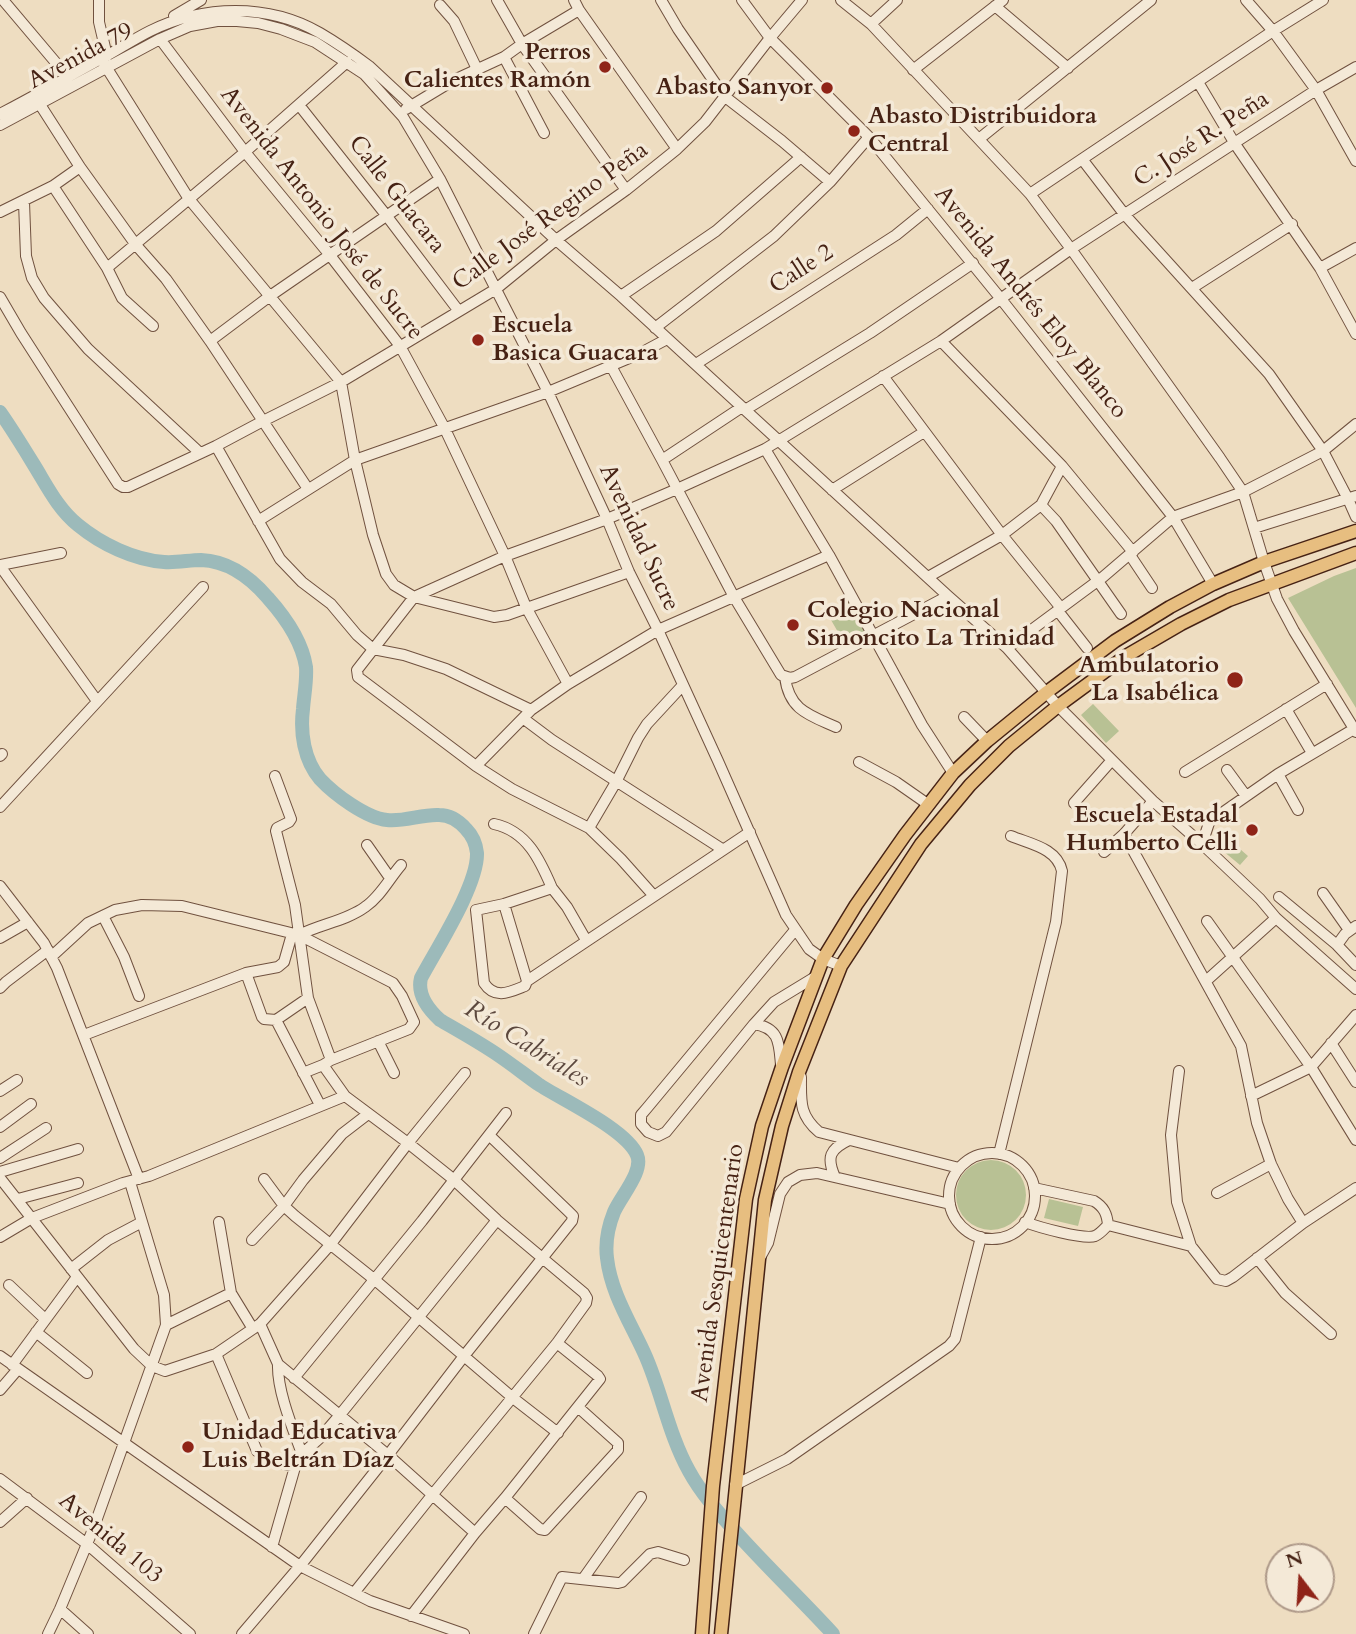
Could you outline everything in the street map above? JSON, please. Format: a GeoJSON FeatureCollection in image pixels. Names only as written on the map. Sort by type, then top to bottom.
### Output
{"type":"FeatureCollection","features":[{"type":"Feature","properties":{"kind":"main road","name":"Avenida Sesquicentenario"},"geometry":{"type":"LineString","coordinates":[[702,1634],[713,1486],[746,1199],[762,1126],[823,958],[905,835],[953,773],[1046,692],[1115,641],[1213,584],[1264,562],[1356,531]]}},
{"type":"Feature","properties":{"kind":"main road","name":"Avenida Sesquicentenario"},"geometry":{"type":"LineString","coordinates":[[721,1634],[765,1200],[782,1126],[800,1067],[841,966],[921,844],[970,785],[1009,746],[1058,706],[1126,656],[1181,624],[1228,600],[1356,553]]}},
{"type":"Feature","properties":{"kind":"street"},"geometry":{"type":"LineString","coordinates":[[3,0],[68,77]]}},
{"type":"Feature","properties":{"kind":"street"},"geometry":{"type":"LineString","coordinates":[[99,0],[99,22],[105,61],[190,199],[341,382],[355,460],[373,536],[386,574],[394,585],[414,597],[495,617],[629,572]]}},
{"type":"Feature","properties":{"kind":"street"},"geometry":{"type":"LineString","coordinates":[[0,114],[68,77],[105,61],[201,0]]}},
{"type":"Feature","properties":{"kind":"street"},"geometry":{"type":"LineString","coordinates":[[497,0],[522,44],[626,190]]}},
{"type":"Feature","properties":{"kind":"street"},"geometry":{"type":"LineString","coordinates":[[574,0],[677,149]]}},
{"type":"Feature","properties":{"kind":"street"},"geometry":{"type":"LineString","coordinates":[[661,0],[724,96],[830,182]]}},
{"type":"Feature","properties":{"kind":"street","name":"Avenida Andrés Eloy Blanco"},"geometry":{"type":"LineString","coordinates":[[742,0],[769,38],[869,137],[973,263],[1173,517],[1213,584]]}},
{"type":"Feature","properties":{"kind":"street","name":"Calle José Regino Peña"},"geometry":{"type":"LineString","coordinates":[[0,297],[27,344],[118,484],[128,487],[216,446],[341,382],[496,289],[677,149],[705,121],[802,0]]}},
{"type":"Feature","properties":{"kind":"street"},"geometry":{"type":"LineString","coordinates":[[841,0],[871,24],[1030,194],[1243,492],[1272,584],[1294,631],[1355,731],[1278,774],[1209,822],[1202,844]]}},
{"type":"Feature","properties":{"kind":"street"},"geometry":{"type":"LineString","coordinates":[[871,24],[897,0]]}},
{"type":"Feature","properties":{"kind":"street"},"geometry":{"type":"LineString","coordinates":[[1246,0],[1273,31],[1316,90],[1356,161]]}},
{"type":"Feature","properties":{"kind":"street"},"geometry":{"type":"LineString","coordinates":[[1030,194],[1273,31],[1324,0]]}},
{"type":"Feature","properties":{"kind":"street"},"geometry":{"type":"LineString","coordinates":[[978,139],[1068,68],[1145,2]]}},
{"type":"Feature","properties":{"kind":"street"},"geometry":{"type":"LineString","coordinates":[[914,70],[999,3],[1068,68]]}},
{"type":"Feature","properties":{"kind":"street"},"geometry":{"type":"LineString","coordinates":[[440,5],[454,21],[477,69]]}},
{"type":"Feature","properties":{"kind":"street"},"geometry":{"type":"LineString","coordinates":[[401,115],[454,80],[504,57],[579,10]]}},
{"type":"Feature","properties":{"kind":"street"},"geometry":{"type":"LineString","coordinates":[[150,31],[188,16],[215,11],[268,13],[317,31],[369,66],[556,240],[1007,648],[1058,706],[1153,801],[1260,899],[1276,918],[1356,989]]}},
{"type":"Feature","properties":{"kind":"street","name":"Avenida 79"},"geometry":{"type":"LineString","coordinates":[[0,125],[105,61],[190,26],[217,21],[258,23],[315,42],[364,74],[401,115]]}},
{"type":"Feature","properties":{"kind":"street","name":"Avenida Antonio José de Sucre"},"geometry":{"type":"LineString","coordinates":[[160,39],[245,152],[330,254],[400,346],[444,427],[526,607],[568,684]]}},
{"type":"Feature","properties":{"kind":"street"},"geometry":{"type":"LineString","coordinates":[[504,57],[544,133]]}},
{"type":"Feature","properties":{"kind":"street"},"geometry":{"type":"LineString","coordinates":[[107,268],[347,62]]}},
{"type":"Feature","properties":{"kind":"street","name":"C. José R. Peña"},"geometry":{"type":"LineString","coordinates":[[414,597],[505,556],[607,519],[765,449],[940,341],[1071,249],[1316,90],[1356,67]]}},
{"type":"Feature","properties":{"kind":"street"},"geometry":{"type":"LineString","coordinates":[[1198,82],[1235,144],[1320,268],[1356,334]]}},
{"type":"Feature","properties":{"kind":"street"},"geometry":{"type":"LineString","coordinates":[[39,103],[79,167],[136,245],[166,279],[210,341],[308,489]]}},
{"type":"Feature","properties":{"kind":"street","name":"Calle Guacara"},"geometry":{"type":"LineString","coordinates":[[299,105],[458,310]]}},
{"type":"Feature","properties":{"kind":"street","name":"Avenidad Sucre"},"geometry":{"type":"LineString","coordinates":[[401,115],[440,179],[548,392],[786,915],[809,949],[841,966]]}},
{"type":"Feature","properties":{"kind":"street"},"geometry":{"type":"LineString","coordinates":[[655,328],[774,236],[830,182],[869,137]]}},
{"type":"Feature","properties":{"kind":"street"},"geometry":{"type":"LineString","coordinates":[[621,296],[716,231],[801,157]]}},
{"type":"Feature","properties":{"kind":"street"},"geometry":{"type":"LineString","coordinates":[[1082,159],[1125,215],[1269,374],[1352,497],[1356,517]]}},
{"type":"Feature","properties":{"kind":"street"},"geometry":{"type":"LineString","coordinates":[[0,212],[53,186],[79,167]]}},
{"type":"Feature","properties":{"kind":"street"},"geometry":{"type":"LineString","coordinates":[[210,341],[270,296],[440,179]]}},
{"type":"Feature","properties":{"kind":"street"},"geometry":{"type":"LineString","coordinates":[[53,186],[107,268],[122,298],[153,326]]}},
{"type":"Feature","properties":{"kind":"street"},"geometry":{"type":"LineString","coordinates":[[24,202],[26,256],[32,278],[44,298],[88,349],[200,453]]}},
{"type":"Feature","properties":{"kind":"street","name":"Calle 2"},"geometry":{"type":"LineString","coordinates":[[696,364],[896,234],[928,209]]}},
{"type":"Feature","properties":{"kind":"street"},"geometry":{"type":"LineString","coordinates":[[1192,288],[1292,225]]}},
{"type":"Feature","properties":{"kind":"street"},"geometry":{"type":"LineString","coordinates":[[1320,268],[1356,248]]}},
{"type":"Feature","properties":{"kind":"street"},"geometry":{"type":"LineString","coordinates":[[662,460],[870,333],[973,263]]}},
{"type":"Feature","properties":{"kind":"street"},"geometry":{"type":"LineString","coordinates":[[257,521],[355,460],[548,392],[611,366],[667,338]]}},
{"type":"Feature","properties":{"kind":"street"},"geometry":{"type":"LineString","coordinates":[[940,341],[1062,466],[1131,554],[1152,588]]}},
{"type":"Feature","properties":{"kind":"street"},"geometry":{"type":"LineString","coordinates":[[611,366],[734,597],[781,675],[795,677],[948,596]]}},
{"type":"Feature","properties":{"kind":"street"},"geometry":{"type":"LineString","coordinates":[[883,376],[1087,648]]}},
{"type":"Feature","properties":{"kind":"street"},"geometry":{"type":"LineString","coordinates":[[1007,648],[1097,582],[1173,517],[1243,492],[1323,452],[1356,424]]}},
{"type":"Feature","properties":{"kind":"street"},"geometry":{"type":"LineString","coordinates":[[832,490],[924,432]]}},
{"type":"Feature","properties":{"kind":"street"},"geometry":{"type":"LineString","coordinates":[[216,446],[280,559],[302,582],[331,604],[357,635],[373,649],[404,655],[446,669],[531,710]]}},
{"type":"Feature","properties":{"kind":"street"},"geometry":{"type":"LineString","coordinates":[[765,449],[829,555],[922,725],[953,773]]}},
{"type":"Feature","properties":{"kind":"street"},"geometry":{"type":"LineString","coordinates":[[928,577],[1002,535],[1041,505],[1062,466]]}},
{"type":"Feature","properties":{"kind":"street"},"geometry":{"type":"LineString","coordinates":[[1254,528],[1352,497]]}},
{"type":"Feature","properties":{"kind":"street"},"geometry":{"type":"LineString","coordinates":[[1041,505],[1056,521],[1121,614]]}},
{"type":"Feature","properties":{"kind":"street"},"geometry":{"type":"LineString","coordinates":[[61,554],[0,566],[97,701]]}},
{"type":"Feature","properties":{"kind":"street"},"geometry":{"type":"LineString","coordinates":[[476,766],[531,710],[568,684],[658,630],[829,555]]}},
{"type":"Feature","properties":{"kind":"street"},"geometry":{"type":"LineString","coordinates":[[0,807],[203,587]]}},
{"type":"Feature","properties":{"kind":"street"},"geometry":{"type":"LineString","coordinates":[[414,597],[357,670],[358,677],[476,766],[512,789],[589,828],[654,896]]}},
{"type":"Feature","properties":{"kind":"street"},"geometry":{"type":"LineString","coordinates":[[785,677],[786,690],[793,703],[805,713],[836,727]]}},
{"type":"Feature","properties":{"kind":"street"},"geometry":{"type":"LineString","coordinates":[[1185,772],[1327,684]]}},
{"type":"Feature","properties":{"kind":"street"},"geometry":{"type":"LineString","coordinates":[[589,828],[647,724],[683,685]]}},
{"type":"Feature","properties":{"kind":"street"},"geometry":{"type":"LineString","coordinates":[[1286,709],[1312,753]]}},
{"type":"Feature","properties":{"kind":"street"},"geometry":{"type":"LineString","coordinates":[[964,717],[987,741]]}},
{"type":"Feature","properties":{"kind":"street"},"geometry":{"type":"LineString","coordinates":[[524,719],[552,740],[722,849]]}},
{"type":"Feature","properties":{"kind":"street"},"geometry":{"type":"LineString","coordinates":[[1074,803],[1112,760]]}},
{"type":"Feature","properties":{"kind":"street"},"geometry":{"type":"LineString","coordinates":[[859,762],[896,782],[929,805]]}},
{"type":"Feature","properties":{"kind":"street"},"geometry":{"type":"LineString","coordinates":[[1227,769],[1246,796]]}},
{"type":"Feature","properties":{"kind":"street"},"geometry":{"type":"LineString","coordinates":[[1278,774],[1298,810]]}},
{"type":"Feature","properties":{"kind":"street"},"geometry":{"type":"LineString","coordinates":[[275,776],[291,819],[276,831],[295,905],[296,934],[308,998],[327,1062],[345,1096],[453,1179],[587,1298],[557,1343],[354,1593]]}},
{"type":"Feature","properties":{"kind":"street"},"geometry":{"type":"LineString","coordinates":[[1104,852],[1153,801]]}},
{"type":"Feature","properties":{"kind":"street"},"geometry":{"type":"LineString","coordinates":[[494,824],[505,827],[531,848],[540,860],[552,888],[567,907],[586,940]]}},
{"type":"Feature","properties":{"kind":"street"},"geometry":{"type":"LineString","coordinates":[[552,888],[504,904],[475,910],[484,983],[490,991],[509,993],[525,986],[527,981],[586,940],[750,832]]}},
{"type":"Feature","properties":{"kind":"street"},"geometry":{"type":"LineString","coordinates":[[1124,834],[1241,1046],[1257,1124],[1288,1199],[1303,1223]]}},
{"type":"Feature","properties":{"kind":"street"},"geometry":{"type":"LineString","coordinates":[[999,1154],[1056,922],[1062,871],[1053,853],[1011,836]]}},
{"type":"Feature","properties":{"kind":"street"},"geometry":{"type":"LineString","coordinates":[[366,845],[390,878]]}},
{"type":"Feature","properties":{"kind":"street"},"geometry":{"type":"LineString","coordinates":[[84,1035],[246,973],[282,965],[296,934],[355,914],[381,893],[401,865]]}},
{"type":"Feature","properties":{"kind":"street"},"geometry":{"type":"LineString","coordinates":[[0,886],[49,954],[84,1035],[135,1180],[142,1222],[164,1295],[166,1325],[87,1544],[48,1634]]}},
{"type":"Feature","properties":{"kind":"street"},"geometry":{"type":"LineString","coordinates":[[1323,893],[1352,928],[1337,945]]}},
{"type":"Feature","properties":{"kind":"street"},"geometry":{"type":"LineString","coordinates":[[1279,897],[1337,945],[1356,965]]}},
{"type":"Feature","properties":{"kind":"street"},"geometry":{"type":"LineString","coordinates":[[504,904],[527,981]]}},
{"type":"Feature","properties":{"kind":"street"},"geometry":{"type":"LineString","coordinates":[[0,988],[88,923],[115,909],[142,905],[182,906],[296,934],[393,983],[414,1022],[409,1029],[303,1073]]}},
{"type":"Feature","properties":{"kind":"street"},"geometry":{"type":"LineString","coordinates":[[103,916],[124,957],[139,996]]}},
{"type":"Feature","properties":{"kind":"street"},"geometry":{"type":"LineString","coordinates":[[1206,981],[1276,918]]}},
{"type":"Feature","properties":{"kind":"street"},"geometry":{"type":"LineString","coordinates":[[1207,921],[1311,1067],[1356,1140]]}},
{"type":"Feature","properties":{"kind":"street"},"geometry":{"type":"LineString","coordinates":[[0,938],[27,922]]}},
{"type":"Feature","properties":{"kind":"street"},"geometry":{"type":"LineString","coordinates":[[796,930],[641,1115],[641,1124],[648,1132],[658,1136],[666,1132],[774,1002],[815,977]]}},
{"type":"Feature","properties":{"kind":"street"},"geometry":{"type":"LineString","coordinates":[[246,973],[264,1019],[276,1020],[308,998]]}},
{"type":"Feature","properties":{"kind":"street"},"geometry":{"type":"LineString","coordinates":[[1251,1096],[1311,1067],[1356,1014]]}},
{"type":"Feature","properties":{"kind":"street"},"geometry":{"type":"LineString","coordinates":[[276,1020],[320,1105]]}},
{"type":"Feature","properties":{"kind":"street"},"geometry":{"type":"LineString","coordinates":[[754,1024],[771,1030],[775,1035],[779,1042],[782,1067]]}},
{"type":"Feature","properties":{"kind":"street"},"geometry":{"type":"LineString","coordinates":[[378,1041],[394,1073]]}},
{"type":"Feature","properties":{"kind":"street"},"geometry":{"type":"LineString","coordinates":[[1331,1043],[1356,1082]]}},
{"type":"Feature","properties":{"kind":"street"},"geometry":{"type":"LineString","coordinates":[[800,1067],[803,1112],[809,1124],[819,1132],[959,1168]]}},
{"type":"Feature","properties":{"kind":"street"},"geometry":{"type":"LineString","coordinates":[[1179,1070],[1171,1135],[1177,1202],[1191,1246],[1217,1279],[1226,1281],[1303,1223],[1356,1188]]}},
{"type":"Feature","properties":{"kind":"street"},"geometry":{"type":"LineString","coordinates":[[0,1178],[134,1349],[152,1366],[165,1371],[216,1354],[257,1326],[330,1245],[465,1073]]}},
{"type":"Feature","properties":{"kind":"street"},"geometry":{"type":"LineString","coordinates":[[0,1091],[17,1080]]}},
{"type":"Feature","properties":{"kind":"street"},"geometry":{"type":"LineString","coordinates":[[0,1237],[32,1218],[345,1096]]}},
{"type":"Feature","properties":{"kind":"street"},"geometry":{"type":"LineString","coordinates":[[0,1126],[31,1104]]}},
{"type":"Feature","properties":{"kind":"street"},"geometry":{"type":"LineString","coordinates":[[294,1378],[506,1113]]}},
{"type":"Feature","properties":{"kind":"street"},"geometry":{"type":"LineString","coordinates":[[252,1240],[284,1206],[342,1134],[368,1114]]}},
{"type":"Feature","properties":{"kind":"street"},"geometry":{"type":"LineString","coordinates":[[0,1157],[46,1128]]}},
{"type":"Feature","properties":{"kind":"street"},"geometry":{"type":"LineString","coordinates":[[242,1634],[300,1566],[572,1222],[573,1216],[489,1135]]}},
{"type":"Feature","properties":{"kind":"street"},"geometry":{"type":"LineString","coordinates":[[835,1177],[829,1160],[832,1151],[849,1140]]}},
{"type":"Feature","properties":{"kind":"street"},"geometry":{"type":"LineString","coordinates":[[0,1172],[78,1149]]}},
{"type":"Feature","properties":{"kind":"street"},"geometry":{"type":"LineString","coordinates":[[980,1154],[999,1154],[1020,1164],[1030,1175],[1034,1188],[1034,1203],[1030,1216],[1021,1227],[1008,1235],[981,1237],[958,1222],[951,1210],[948,1196],[951,1182],[967,1160],[980,1154]]}},
{"type":"Feature","properties":{"kind":"street"},"geometry":{"type":"LineString","coordinates":[[1217,1194],[1272,1164]]}},
{"type":"Feature","properties":{"kind":"street"},"geometry":{"type":"LineString","coordinates":[[759,1260],[768,1242],[780,1194],[788,1182],[800,1175],[817,1173],[950,1204]]}},
{"type":"Feature","properties":{"kind":"street"},"geometry":{"type":"LineString","coordinates":[[264,1180],[284,1206],[558,1433]]}},
{"type":"Feature","properties":{"kind":"street"},"geometry":{"type":"LineString","coordinates":[[18,1199],[78,1183]]}},
{"type":"Feature","properties":{"kind":"street"},"geometry":{"type":"LineString","coordinates":[[1034,1188],[1094,1201],[1101,1205],[1108,1216],[1108,1225]]}},
{"type":"Feature","properties":{"kind":"street"},"geometry":{"type":"LineString","coordinates":[[272,1547],[295,1467],[302,1454],[339,1416],[497,1220]]}},
{"type":"Feature","properties":{"kind":"street"},"geometry":{"type":"LineString","coordinates":[[0,1390],[74,1273],[108,1240],[142,1222]]}},
{"type":"Feature","properties":{"kind":"street"},"geometry":{"type":"LineString","coordinates":[[219,1222],[231,1293],[257,1326],[278,1364],[388,1455],[475,1532]]}},
{"type":"Feature","properties":{"kind":"street"},"geometry":{"type":"LineString","coordinates":[[1024,1222],[1093,1237],[1108,1225]]}},
{"type":"Feature","properties":{"kind":"street"},"geometry":{"type":"LineString","coordinates":[[1108,1225],[1191,1246]]}},
{"type":"Feature","properties":{"kind":"street"},"geometry":{"type":"LineString","coordinates":[[735,1485],[787,1459],[949,1346],[955,1339],[981,1237]]}},
{"type":"Feature","properties":{"kind":"street"},"geometry":{"type":"LineString","coordinates":[[1257,1258],[1285,1293],[1331,1334]]}},
{"type":"Feature","properties":{"kind":"street"},"geometry":{"type":"LineString","coordinates":[[9,1285],[45,1320]]}},
{"type":"Feature","properties":{"kind":"street"},"geometry":{"type":"LineString","coordinates":[[166,1325],[231,1293]]}},
{"type":"Feature","properties":{"kind":"street"},"geometry":{"type":"LineString","coordinates":[[36,1332],[87,1373]]}},
{"type":"Feature","properties":{"kind":"street"},"geometry":{"type":"LineString","coordinates":[[411,1616],[475,1532],[598,1383],[600,1378],[557,1343]]}},
{"type":"Feature","properties":{"kind":"street"},"geometry":{"type":"LineString","coordinates":[[216,1354],[257,1451],[266,1459],[295,1467]]}},
{"type":"Feature","properties":{"kind":"street"},"geometry":{"type":"LineString","coordinates":[[0,1356],[300,1566],[370,1601],[464,1634]]}},
{"type":"Feature","properties":{"kind":"street"},"geometry":{"type":"LineString","coordinates":[[278,1364],[278,1374],[302,1454]]}},
{"type":"Feature","properties":{"kind":"street"},"geometry":{"type":"LineString","coordinates":[[505,1498],[540,1529],[545,1530],[618,1450],[618,1443],[579,1408]]}},
{"type":"Feature","properties":{"kind":"street","name":"Avenida 103"},"geometry":{"type":"LineString","coordinates":[[0,1479],[87,1544],[190,1634]]}},
{"type":"Feature","properties":{"kind":"street"},"geometry":{"type":"LineString","coordinates":[[583,1579],[640,1497]]}},
{"type":"Feature","properties":{"kind":"street"},"geometry":{"type":"LineString","coordinates":[[0,1522],[27,1498]]}},
{"type":"Feature","properties":{"kind":"street"},"geometry":{"type":"LineString","coordinates":[[534,1634],[562,1577],[618,1583],[650,1554],[658,1552],[684,1560]]}},
{"type":"Feature","properties":{"kind":"street"},"geometry":{"type":"LineString","coordinates":[[60,1609],[88,1634]]}},
{"type":"Feature","properties":{"kind":"green space"},"geometry":{"type":"Polygon","coordinates":[[[1356,568],[1356,708],[1288,598],[1356,568]]]}},
{"type":"Feature","properties":{"kind":"green space"},"geometry":{"type":"Polygon","coordinates":[[[848,601],[868,634],[846,646],[827,613],[848,601]]]}},
{"type":"Feature","properties":{"kind":"green space"},"geometry":{"type":"Polygon","coordinates":[[[1093,704],[1119,731],[1106,743],[1081,715],[1093,704]]]}},
{"type":"Feature","properties":{"kind":"green space"},"geometry":{"type":"Polygon","coordinates":[[[1225,836],[1248,856],[1240,865],[1217,846],[1225,836]]]}},
{"type":"Feature","properties":{"kind":"green space"},"geometry":{"type":"Polygon","coordinates":[[[998,1160],[1011,1166],[1020,1175],[1024,1181],[1024,1209],[1016,1220],[1005,1228],[984,1230],[966,1220],[958,1209],[956,1188],[966,1170],[977,1162],[998,1160]]]}},
{"type":"Feature","properties":{"kind":"green space"},"geometry":{"type":"Polygon","coordinates":[[[1049,1199],[1083,1207],[1078,1226],[1044,1218],[1049,1199]]]}},
{"type":"Feature","properties":{"kind":"waterway","name":"Río Cabriales"},"geometry":{"type":"LineString","coordinates":[[0,412],[59,505],[87,532],[118,550],[153,561],[201,560],[230,567],[247,577],[268,598],[292,630],[304,657],[304,746],[315,772],[326,785],[370,815],[387,820],[443,815],[458,821],[470,834],[477,853],[476,866],[464,899],[421,978],[424,1001],[440,1020],[607,1125],[631,1145],[637,1155],[637,1168],[610,1223],[607,1258],[617,1297],[646,1357],[676,1443],[704,1495],[833,1634]]}},
{"type":"Feature","properties":{"kind":"place","name":"Perros Calientes Ramón"},"geometry":{"type":"Point","coordinates":[605,67]}},
{"type":"Feature","properties":{"kind":"place","name":"Abasto Sanyor"},"geometry":{"type":"Point","coordinates":[827,88]}},
{"type":"Feature","properties":{"kind":"place","name":"Abasto Distribuidora Central"},"geometry":{"type":"Point","coordinates":[854,131]}},
{"type":"Feature","properties":{"kind":"place","name":"Escuela Basica Guacara"},"geometry":{"type":"Point","coordinates":[478,340]}},
{"type":"Feature","properties":{"kind":"place","name":"Colegio Nacional Simoncito La Trinidad"},"geometry":{"type":"Point","coordinates":[793,625]}},
{"type":"Feature","properties":{"kind":"place","name":"Ambulatorio La Isabélica"},"geometry":{"type":"Point","coordinates":[1235,680]}},
{"type":"Feature","properties":{"kind":"place","name":"Escuela Estadal Humberto Celli"},"geometry":{"type":"Point","coordinates":[1252,830]}},
{"type":"Feature","properties":{"kind":"place","name":"Unidad Educativa Luis Beltrán Díaz"},"geometry":{"type":"Point","coordinates":[188,1447]}}]}
